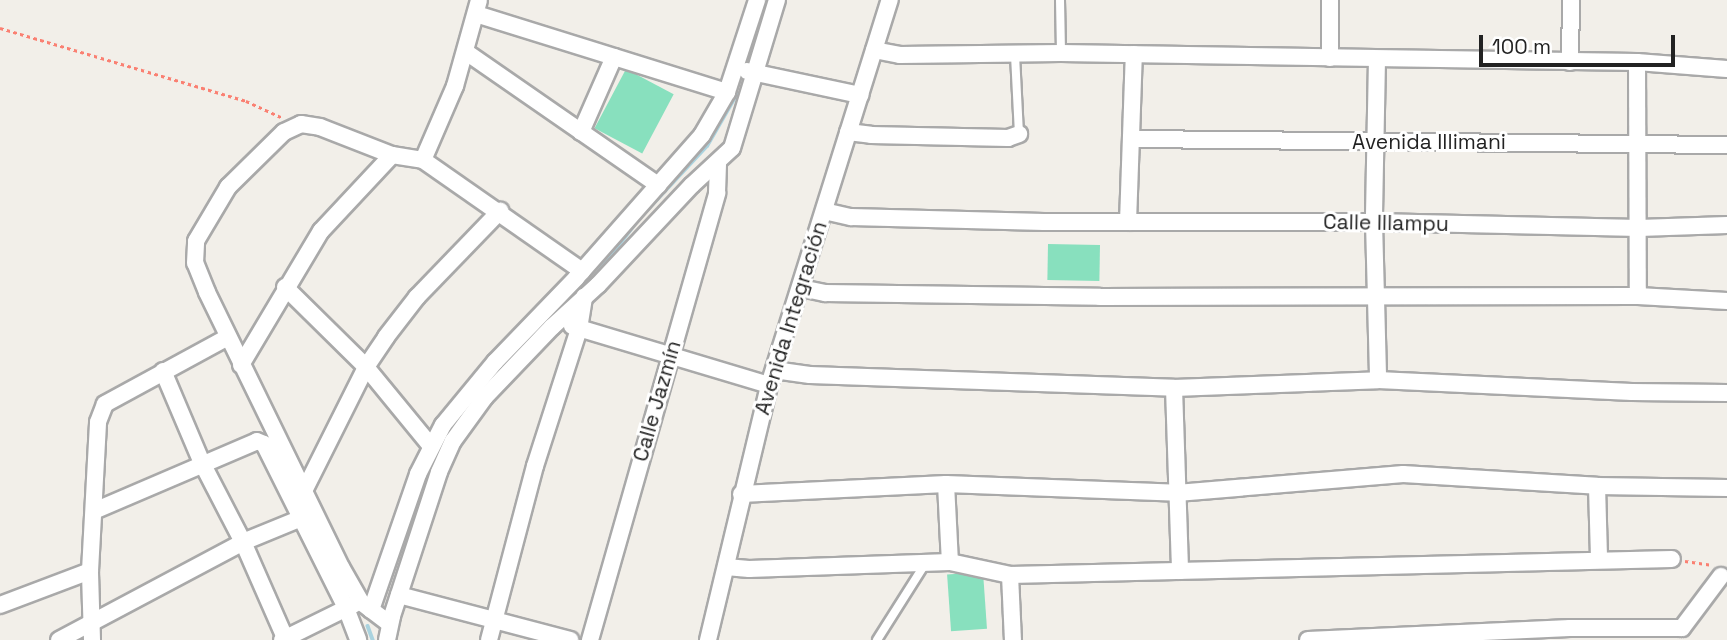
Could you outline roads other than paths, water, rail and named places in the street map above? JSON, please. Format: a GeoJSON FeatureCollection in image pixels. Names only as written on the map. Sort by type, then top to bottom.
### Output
{"type":"FeatureCollection","features":[{"type":"Feature","properties":{"kind":"street"},"geometry":{"type":"LineString","coordinates":[[358,640],[359,607],[431,446],[467,393],[579,275],[702,135],[727,92],[757,0]]}},
{"type":"Feature","properties":{"kind":"street"},"geometry":{"type":"LineString","coordinates":[[94,511],[257,441],[264,444],[299,519],[359,607],[389,632],[439,472],[453,441],[485,397],[584,299],[692,185],[732,148],[777,0]]}},
{"type":"Feature","properties":{"kind":"street","name":"Avenida Integración"},"geometry":{"type":"LineString","coordinates":[[708,640],[771,378],[890,0]]}},
{"type":"Feature","properties":{"kind":"street"},"geometry":{"type":"LineString","coordinates":[[1330,0],[1330,58]]}},
{"type":"Feature","properties":{"kind":"street"},"geometry":{"type":"LineString","coordinates":[[1570,62],[1572,0]]}},
{"type":"Feature","properties":{"kind":"street"},"geometry":{"type":"LineString","coordinates":[[423,160],[455,86],[478,7],[614,57],[727,92]]}},
{"type":"Feature","properties":{"kind":"street"},"geometry":{"type":"LineString","coordinates":[[874,50],[900,55],[1015,55],[1061,52],[1637,62],[1727,69]]}},
{"type":"Feature","properties":{"kind":"street"},"geometry":{"type":"LineString","coordinates":[[466,51],[658,185]]}},
{"type":"Feature","properties":{"kind":"street"},"geometry":{"type":"LineString","coordinates":[[1128,222],[1134,54]]}},
{"type":"Feature","properties":{"kind":"street"},"geometry":{"type":"LineString","coordinates":[[581,132],[614,57]]}},
{"type":"Feature","properties":{"kind":"street"},"geometry":{"type":"LineString","coordinates":[[1377,59],[1374,298],[1378,380]]}},
{"type":"Feature","properties":{"kind":"street"},"geometry":{"type":"LineString","coordinates":[[1637,62],[1640,228],[1638,296]]}},
{"type":"Feature","properties":{"kind":"street"},"geometry":{"type":"LineString","coordinates":[[735,66],[756,74],[860,95]]}},
{"type":"Feature","properties":{"kind":"street"},"geometry":{"type":"LineString","coordinates":[[359,607],[241,365],[195,263],[196,241],[228,187],[284,132],[297,125],[320,127],[392,155],[423,160],[500,211],[579,275],[584,291],[579,329],[536,466],[489,640]]}},
{"type":"Feature","properties":{"kind":"street"},"geometry":{"type":"LineString","coordinates":[[848,132],[871,135],[1007,138],[1019,134]]}},
{"type":"Feature","properties":{"kind":"street","name":"Avenida Illimani"},"geometry":{"type":"LineString","coordinates":[[1132,139],[1639,142],[1727,145]]}},
{"type":"Feature","properties":{"kind":"street"},"geometry":{"type":"LineString","coordinates":[[241,365],[285,287],[321,231],[392,155]]}},
{"type":"Feature","properties":{"kind":"street","name":"Calle Jazmín"},"geometry":{"type":"LineString","coordinates":[[590,640],[717,193],[718,162]]}},
{"type":"Feature","properties":{"kind":"street"},"geometry":{"type":"LineString","coordinates":[[304,491],[366,367],[417,297],[500,211]]}},
{"type":"Feature","properties":{"kind":"street","name":"Calle Illampu"},"geometry":{"type":"LineString","coordinates":[[824,211],[851,217],[1044,222],[1374,222],[1640,228],[1727,225]]}},
{"type":"Feature","properties":{"kind":"street"},"geometry":{"type":"LineString","coordinates":[[285,287],[366,367],[431,446]]}},
{"type":"Feature","properties":{"kind":"street"},"geometry":{"type":"LineString","coordinates":[[801,288],[825,293],[1374,298],[1638,296],[1727,301]]}},
{"type":"Feature","properties":{"kind":"street"},"geometry":{"type":"LineString","coordinates":[[560,321],[670,355],[771,378],[810,375],[1174,388],[1378,380],[1632,392],[1727,393]]}},
{"type":"Feature","properties":{"kind":"street"},"geometry":{"type":"LineString","coordinates":[[92,640],[90,571],[98,422],[105,404],[228,337]]}},
{"type":"Feature","properties":{"kind":"street"},"geometry":{"type":"LineString","coordinates":[[163,371],[202,463],[243,542],[284,640],[359,607]]}},
{"type":"Feature","properties":{"kind":"street"},"geometry":{"type":"LineString","coordinates":[[1174,388],[1180,571]]}},
{"type":"Feature","properties":{"kind":"street"},"geometry":{"type":"LineString","coordinates":[[741,494],[946,484],[1177,493],[1403,474],[1597,486],[1727,488]]}},
{"type":"Feature","properties":{"kind":"street"},"geometry":{"type":"LineString","coordinates":[[946,484],[950,562]]}},
{"type":"Feature","properties":{"kind":"street"},"geometry":{"type":"LineString","coordinates":[[1597,486],[1599,559]]}},
{"type":"Feature","properties":{"kind":"street"},"geometry":{"type":"LineString","coordinates":[[59,640],[243,542],[299,519]]}},
{"type":"Feature","properties":{"kind":"street"},"geometry":{"type":"LineString","coordinates":[[726,567],[749,569],[950,562],[1010,575],[1672,559]]}},
{"type":"Feature","properties":{"kind":"street"},"geometry":{"type":"LineString","coordinates":[[0,605],[90,571]]}},
{"type":"Feature","properties":{"kind":"street"},"geometry":{"type":"LineString","coordinates":[[1010,575],[1013,640]]}},
{"type":"Feature","properties":{"kind":"street"},"geometry":{"type":"LineString","coordinates":[[1308,640],[1570,628],[1682,628],[1721,576]]}},
{"type":"Feature","properties":{"kind":"street"},"geometry":{"type":"LineString","coordinates":[[399,595],[570,640]]}},
{"type":"Feature","properties":{"kind":"lane"},"geometry":{"type":"LineString","coordinates":[[1060,0],[1061,52]]}},
{"type":"Feature","properties":{"kind":"lane"},"geometry":{"type":"LineString","coordinates":[[1015,55],[1019,134]]}},
{"type":"Feature","properties":{"kind":"lane"},"geometry":{"type":"LineString","coordinates":[[877,640],[925,564]]}},
{"type":"Feature","properties":{"kind":"waterway"},"geometry":{"type":"LineString","coordinates":[[752,47],[765,0]]}},
{"type":"Feature","properties":{"kind":"waterway"},"geometry":{"type":"LineString","coordinates":[[596,275],[638,220],[707,146],[737,94]]}},
{"type":"Feature","properties":{"kind":"waterway"},"geometry":{"type":"LineString","coordinates":[[556,310],[565,301]]}},
{"type":"Feature","properties":{"kind":"waterway"},"geometry":{"type":"LineString","coordinates":[[451,431],[462,414]]}},
{"type":"Feature","properties":{"kind":"waterway"},"geometry":{"type":"LineString","coordinates":[[413,513],[445,440]]}},
{"type":"Feature","properties":{"kind":"waterway"},"geometry":{"type":"LineString","coordinates":[[368,626],[373,640]]}}]}
